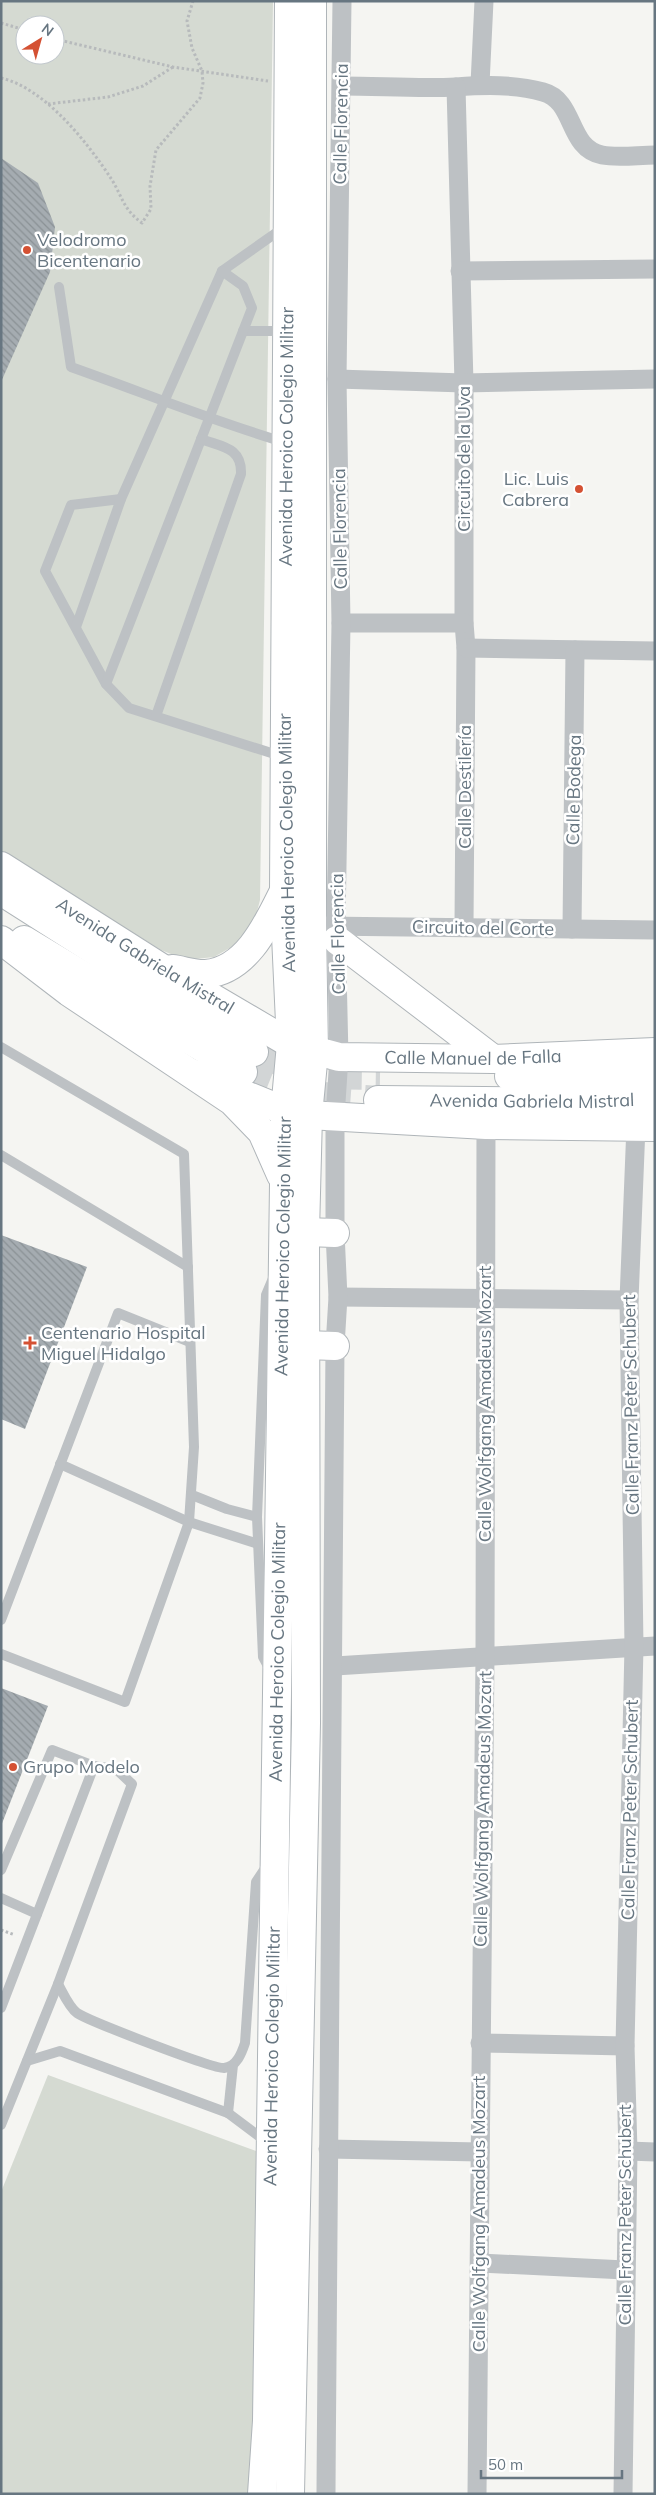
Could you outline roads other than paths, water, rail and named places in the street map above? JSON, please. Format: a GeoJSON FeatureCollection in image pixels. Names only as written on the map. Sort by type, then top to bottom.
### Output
{"type":"FeatureCollection","features":[{"type":"Feature","properties":{"kind":"street","name":"Avenida Heroico Colegio Militar"},"geometry":{"type":"LineString","coordinates":[[289,1],[284,892],[315,1051]]}},
{"type":"Feature","properties":{"kind":"street","name":"Avenida Heroico Colegio Militar"},"geometry":{"type":"LineString","coordinates":[[262,2494],[267,2421],[285,1185],[296,1113],[315,1051],[328,930],[312,1]]}},
{"type":"Feature","properties":{"kind":"street","name":"Calle Florencia"},"geometry":{"type":"LineString","coordinates":[[328,930],[342,623],[337,380],[342,1]]}},
{"type":"Feature","properties":{"kind":"street"},"geometry":{"type":"LineString","coordinates":[[480,84],[484,1]]}},
{"type":"Feature","properties":{"kind":"street"},"geometry":{"type":"LineString","coordinates":[[342,86],[456,87],[480,84],[542,91],[555,96],[565,108],[577,138],[588,149],[601,155],[655,155]]}},
{"type":"Feature","properties":{"kind":"street","name":"Circuito de la Uva"},"geometry":{"type":"LineString","coordinates":[[456,87],[464,383],[464,623],[466,648]]}},
{"type":"Feature","properties":{"kind":"street"},"geometry":{"type":"LineString","coordinates":[[460,271],[655,269]]}},
{"type":"Feature","properties":{"kind":"street"},"geometry":{"type":"LineString","coordinates":[[337,380],[464,383],[655,379]]}},
{"type":"Feature","properties":{"kind":"street"},"geometry":{"type":"LineString","coordinates":[[342,623],[464,623]]}},
{"type":"Feature","properties":{"kind":"street"},"geometry":{"type":"LineString","coordinates":[[466,648],[655,650]]}},
{"type":"Feature","properties":{"kind":"street","name":"Calle Destilería"},"geometry":{"type":"LineString","coordinates":[[464,926],[466,648]]}},
{"type":"Feature","properties":{"kind":"street","name":"Calle Bodega"},"geometry":{"type":"LineString","coordinates":[[572,930],[575,650]]}},
{"type":"Feature","properties":{"kind":"street","name":"Avenida Gabriela Mistral"},"geometry":{"type":"LineString","coordinates":[[1,866],[160,967],[315,1051]]}},
{"type":"Feature","properties":{"kind":"street","name":"Avenida Gabriela Mistral"},"geometry":{"type":"LineString","coordinates":[[1,891],[248,1062],[1,926]]}},
{"type":"Feature","properties":{"kind":"street"},"geometry":{"type":"LineString","coordinates":[[160,967],[205,974],[226,969],[258,942],[284,892]]}},
{"type":"Feature","properties":{"kind":"street","name":"Circuito del Corte"},"geometry":{"type":"LineString","coordinates":[[328,930],[464,926],[572,930],[655,930]]}},
{"type":"Feature","properties":{"kind":"street"},"geometry":{"type":"LineString","coordinates":[[328,930],[493,1059]]}},
{"type":"Feature","properties":{"kind":"street"},"geometry":{"type":"LineString","coordinates":[[1,940],[69,992],[232,1101],[262,1132],[285,1185]]}},
{"type":"Feature","properties":{"kind":"street"},"geometry":{"type":"LineString","coordinates":[[315,1051],[335,1118],[335,1233],[338,1297],[335,1346],[335,1666],[328,2149],[326,2494]]}},
{"type":"Feature","properties":{"kind":"street","name":"Calle Manuel de Falla"},"geometry":{"type":"LineString","coordinates":[[315,1051],[493,1059],[655,1052]]}},
{"type":"Feature","properties":{"kind":"street"},"geometry":{"type":"LineString","coordinates":[[191,1073],[296,1113],[335,1118],[486,1125],[645,1126]]}},
{"type":"Feature","properties":{"kind":"street","name":"Avenida Gabriela Mistral"},"geometry":{"type":"LineString","coordinates":[[655,1076],[379,1088],[586,1102],[655,1099]]}},
{"type":"Feature","properties":{"kind":"street","name":"Avenida Heroico Colegio Militar"},"geometry":{"type":"LineString","coordinates":[[290,2494],[306,1723],[305,1232],[296,1113]]}},
{"type":"Feature","properties":{"kind":"street","name":"Calle Wolfgang Amadeus Mozart"},"geometry":{"type":"LineString","coordinates":[[477,2494],[485,1655],[486,1125]]}},
{"type":"Feature","properties":{"kind":"street","name":"Calle Franz Peter Schubert"},"geometry":{"type":"LineString","coordinates":[[623,2494],[628,2151],[625,2046],[634,1646],[629,1300],[645,1126]]}},
{"type":"Feature","properties":{"kind":"street"},"geometry":{"type":"LineString","coordinates":[[305,1232],[335,1233]]}},
{"type":"Feature","properties":{"kind":"street"},"geometry":{"type":"LineString","coordinates":[[338,1297],[629,1300]]}},
{"type":"Feature","properties":{"kind":"street"},"geometry":{"type":"LineString","coordinates":[[304,1345],[335,1346]]}},
{"type":"Feature","properties":{"kind":"street"},"geometry":{"type":"LineString","coordinates":[[335,1666],[485,1655],[655,1646]]}},
{"type":"Feature","properties":{"kind":"street"},"geometry":{"type":"LineString","coordinates":[[480,2043],[625,2046]]}},
{"type":"Feature","properties":{"kind":"street"},"geometry":{"type":"LineString","coordinates":[[328,2149],[480,2152]]}},
{"type":"Feature","properties":{"kind":"street"},"geometry":{"type":"LineString","coordinates":[[628,2151],[655,2152]]}},
{"type":"Feature","properties":{"kind":"street"},"geometry":{"type":"LineString","coordinates":[[480,2263],[625,2270]]}},
{"type":"Feature","properties":{"kind":"lane"},"geometry":{"type":"LineString","coordinates":[[76,627],[121,499],[222,271],[288,225]]}},
{"type":"Feature","properties":{"kind":"lane"},"geometry":{"type":"LineString","coordinates":[[106,684],[252,308],[243,286],[222,271]]}},
{"type":"Feature","properties":{"kind":"lane"},"geometry":{"type":"LineString","coordinates":[[59,288],[71,367],[165,399],[209,418],[287,443]]}},
{"type":"Feature","properties":{"kind":"lane"},"geometry":{"type":"LineString","coordinates":[[243,331],[288,331]]}},
{"type":"Feature","properties":{"kind":"lane"},"geometry":{"type":"LineString","coordinates":[[156,716],[241,474],[241,462],[234,451],[201,439]]}},
{"type":"Feature","properties":{"kind":"lane"},"geometry":{"type":"LineString","coordinates":[[121,499],[71,506],[45,571],[106,684],[129,708],[285,758]]}},
{"type":"Feature","properties":{"kind":"lane"},"geometry":{"type":"LineString","coordinates":[[1,1047],[184,1154],[194,1447],[189,1522],[125,1702],[1,1654]]}},
{"type":"Feature","properties":{"kind":"lane"},"geometry":{"type":"LineString","coordinates":[[1,1155],[188,1267]]}},
{"type":"Feature","properties":{"kind":"lane"},"geometry":{"type":"LineString","coordinates":[[278,1684],[263,1657],[257,1517],[266,1295],[284,1256]]}},
{"type":"Feature","properties":{"kind":"lane"},"geometry":{"type":"LineString","coordinates":[[1,1620],[118,1312],[190,1342]]}},
{"type":"Feature","properties":{"kind":"lane"},"geometry":{"type":"LineString","coordinates":[[60,1464],[189,1522],[258,1544]]}},
{"type":"Feature","properties":{"kind":"lane"},"geometry":{"type":"LineString","coordinates":[[192,1495],[227,1509],[257,1517]]}},
{"type":"Feature","properties":{"kind":"lane"},"geometry":{"type":"LineString","coordinates":[[1,1870],[52,1750],[94,1766],[116,1769],[132,1784],[58,1984],[1,2125]]}},
{"type":"Feature","properties":{"kind":"lane"},"geometry":{"type":"LineString","coordinates":[[1,2008],[94,1766]]}},
{"type":"Feature","properties":{"kind":"lane"},"geometry":{"type":"LineString","coordinates":[[58,1984],[76,2012],[180,2054],[224,2068],[233,2064],[242,2054],[245,2043],[256,1882],[275,1854]]}},
{"type":"Feature","properties":{"kind":"lane"},"geometry":{"type":"LineString","coordinates":[[1,1898],[37,1914]]}},
{"type":"Feature","properties":{"kind":"lane"},"geometry":{"type":"LineString","coordinates":[[27,2061],[60,2051],[228,2113],[271,2145]]}},
{"type":"Feature","properties":{"kind":"lane"},"geometry":{"type":"LineString","coordinates":[[228,2113],[233,2064]]}},
{"type":"Feature","properties":{"kind":"tunnel"},"geometry":{"type":"LineString","coordinates":[[254,1052],[315,1075],[380,1076]]}},
{"type":"Feature","properties":{"kind":"tunnel"},"geometry":{"type":"LineString","coordinates":[[243,1072],[298,1094],[378,1100]]}},
{"type":"Feature","properties":{"kind":"place","name":"Velodromo Bicentenario"},"geometry":{"type":"Point","coordinates":[27,250]}},
{"type":"Feature","properties":{"kind":"place","name":"Lic. Luis Cabrera"},"geometry":{"type":"Point","coordinates":[579,489]}},
{"type":"Feature","properties":{"kind":"place","name":"Centenario Hospital Miguel Hidalgo"},"geometry":{"type":"Point","coordinates":[30,1343]}},
{"type":"Feature","properties":{"kind":"place","name":"Grupo Modelo"},"geometry":{"type":"Point","coordinates":[13,1767]}}]}
